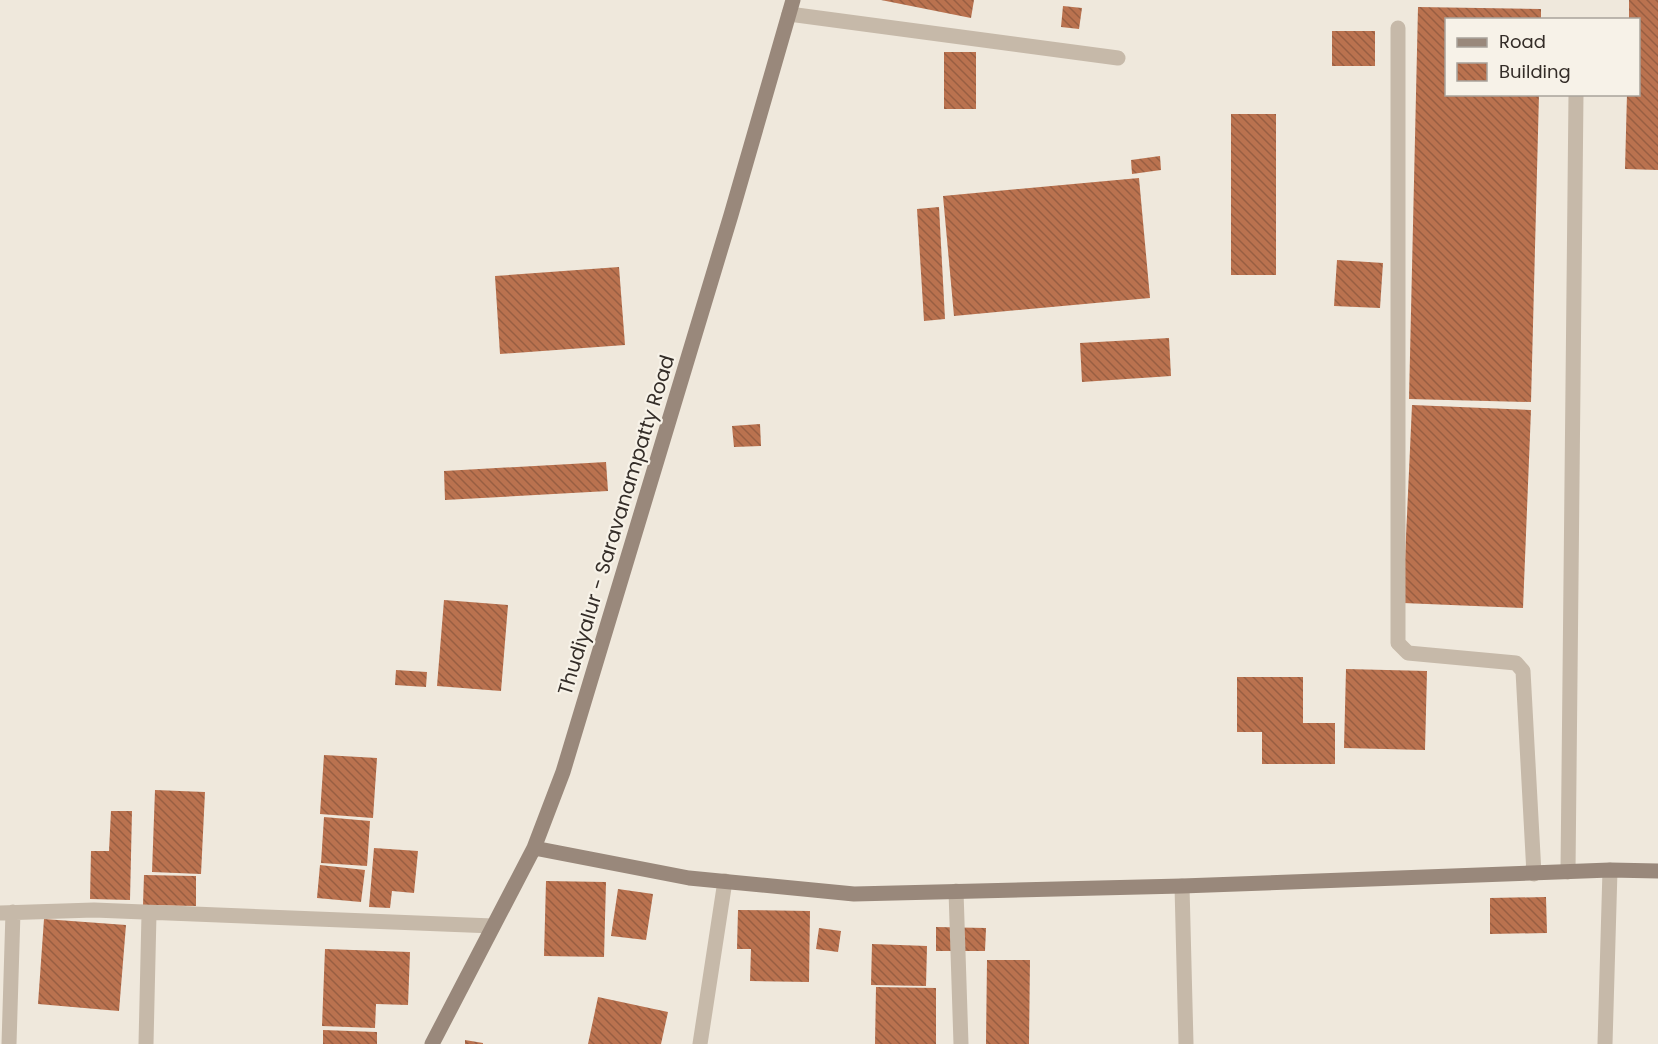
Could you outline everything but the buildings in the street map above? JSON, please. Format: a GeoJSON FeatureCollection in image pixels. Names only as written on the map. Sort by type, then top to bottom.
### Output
{"type":"FeatureCollection","features":[{"type":"Feature","properties":{"kind":"street"},"geometry":{"type":"LineString","coordinates":[[791,7],[1118,58]]}},
{"type":"Feature","properties":{"kind":"street","name":"Thudiyalur - Saravanampatty Road"},"geometry":{"type":"LineString","coordinates":[[432,1044],[534,849],[563,772],[728,227],[791,7]]}},
{"type":"Feature","properties":{"kind":"street"},"geometry":{"type":"LineString","coordinates":[[1398,28],[1398,643],[1408,653],[1516,663],[1523,671],[1534,874]]}},
{"type":"Feature","properties":{"kind":"street"},"geometry":{"type":"LineString","coordinates":[[1568,872],[1576,96]]}},
{"type":"Feature","properties":{"kind":"street"},"geometry":{"type":"LineString","coordinates":[[534,849],[689,878],[854,894],[1182,886],[1610,870],[1658,871]]}},
{"type":"Feature","properties":{"kind":"street"},"geometry":{"type":"LineString","coordinates":[[1605,1044],[1610,870]]}},
{"type":"Feature","properties":{"kind":"street"},"geometry":{"type":"LineString","coordinates":[[700,1044],[725,881]]}},
{"type":"Feature","properties":{"kind":"street"},"geometry":{"type":"LineString","coordinates":[[1182,886],[1186,1044]]}},
{"type":"Feature","properties":{"kind":"street"},"geometry":{"type":"LineString","coordinates":[[956,891],[961,1044]]}},
{"type":"Feature","properties":{"kind":"street"},"geometry":{"type":"LineString","coordinates":[[9,1044],[6,913],[94,910],[493,926]]}},
{"type":"Feature","properties":{"kind":"street"},"geometry":{"type":"LineString","coordinates":[[146,1044],[149,914]]}}]}
